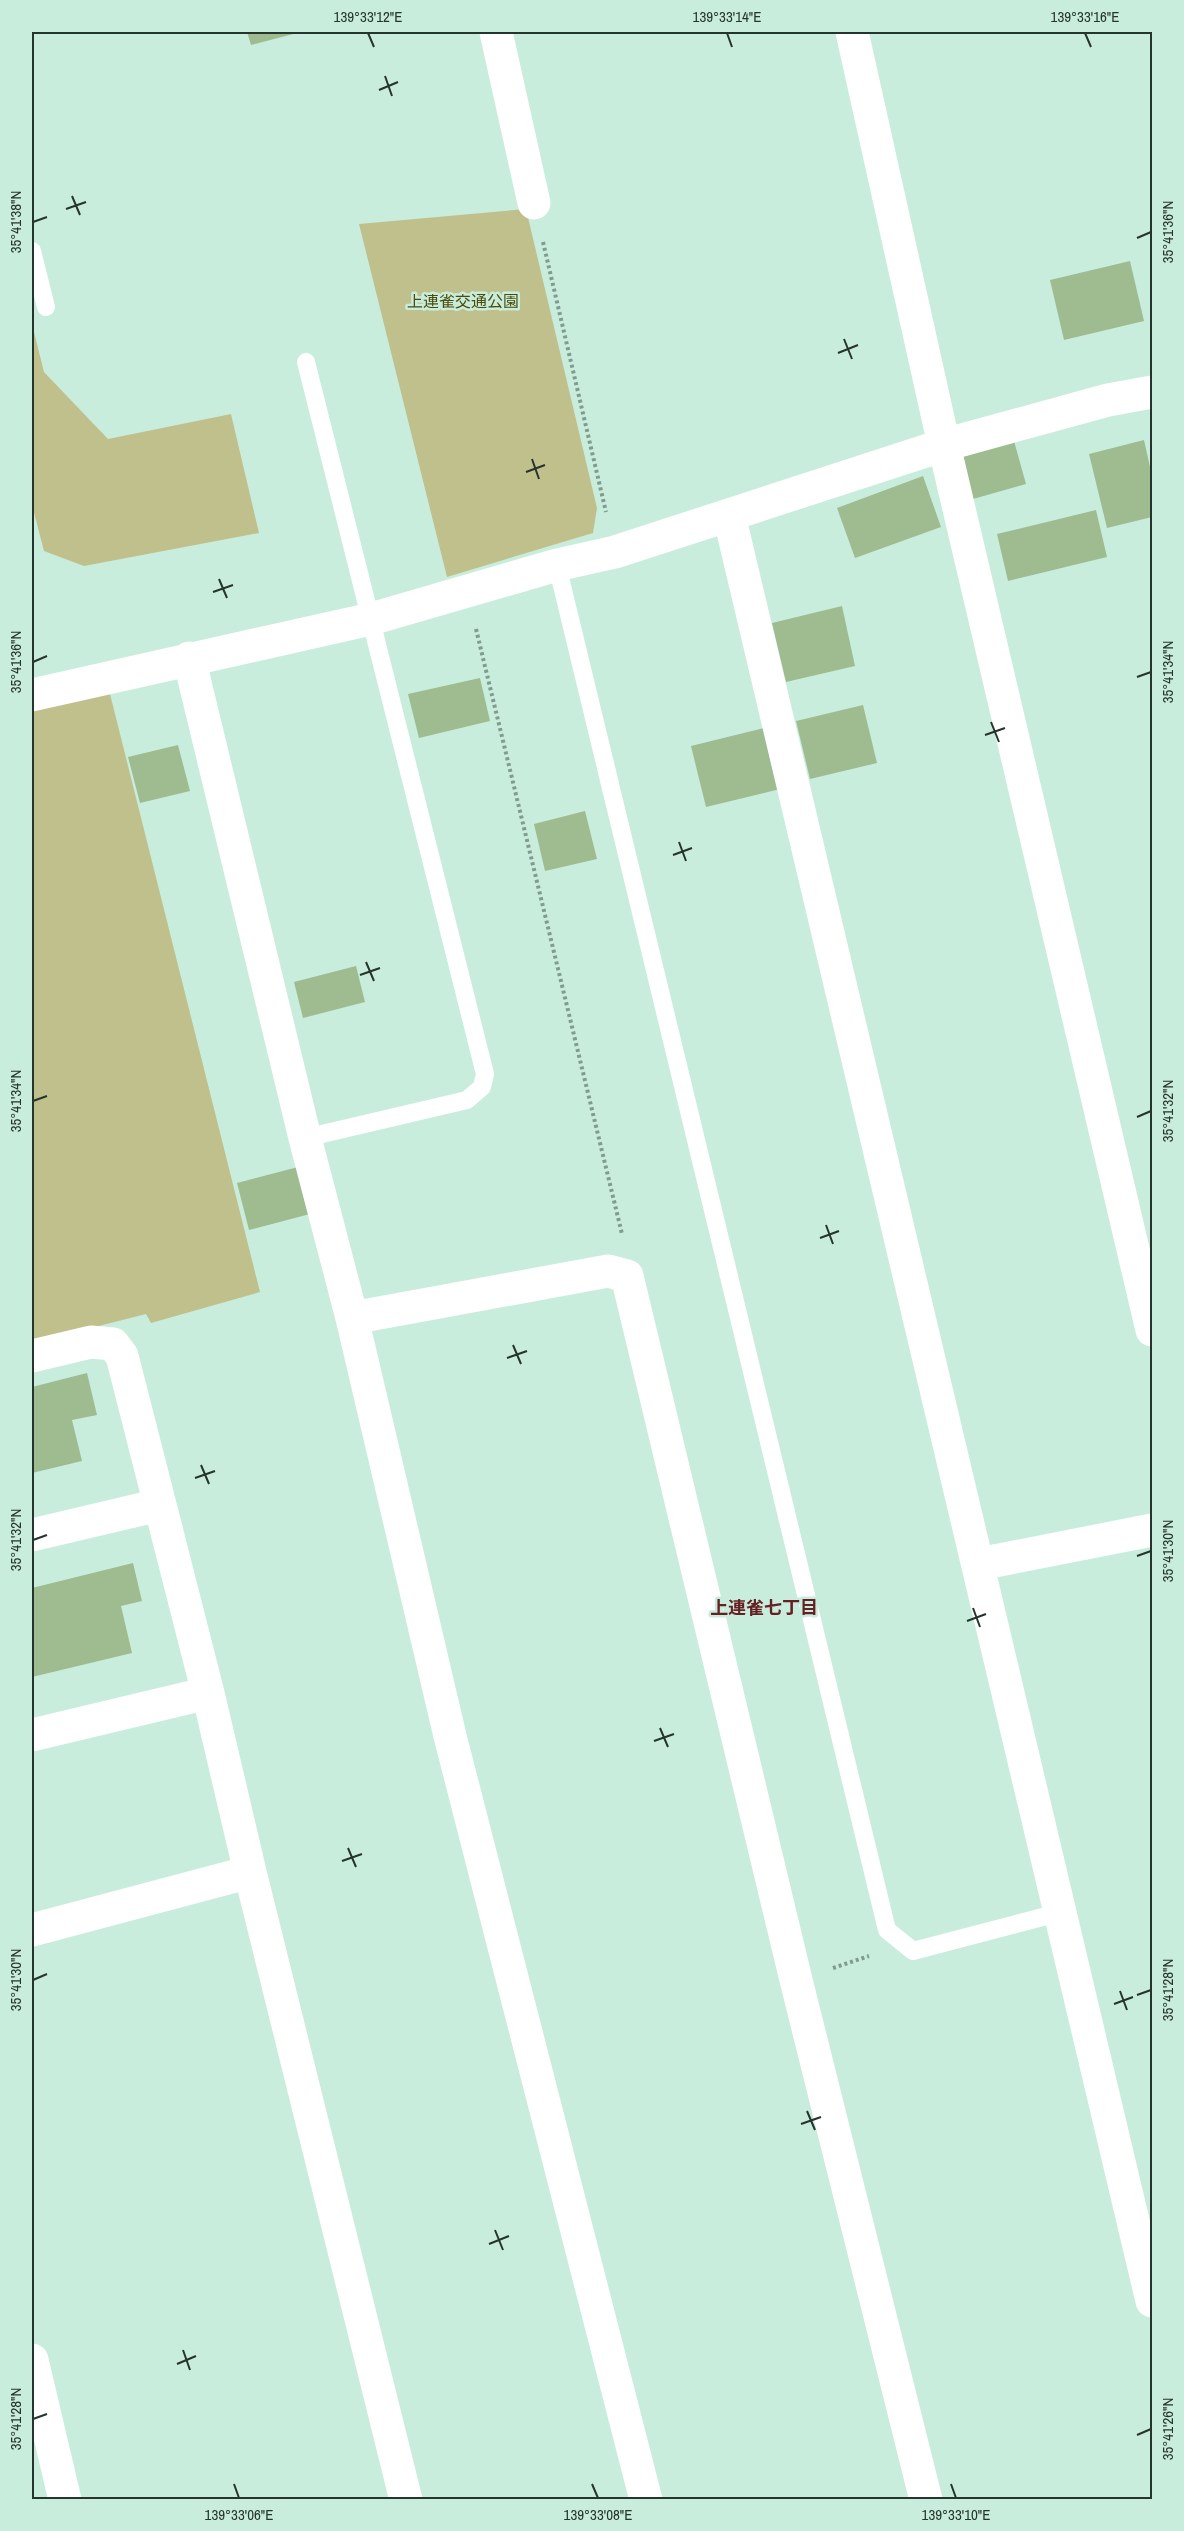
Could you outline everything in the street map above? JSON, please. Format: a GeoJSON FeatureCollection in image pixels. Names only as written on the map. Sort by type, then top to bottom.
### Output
{"type":"FeatureCollection","features":[{"type":"Feature","properties":{"kind":"street"},"geometry":{"type":"LineString","coordinates":[[496,32],[534,203]]}},
{"type":"Feature","properties":{"kind":"street"},"geometry":{"type":"LineString","coordinates":[[852,32],[944,445],[1152,1330]]}},
{"type":"Feature","properties":{"kind":"street"},"geometry":{"type":"LineString","coordinates":[[32,695],[371,619],[558,565],[615,552],[944,445],[1108,400],[1152,392]]}},
{"type":"Feature","properties":{"kind":"street"},"geometry":{"type":"LineString","coordinates":[[729,515],[1062,1912],[1152,2301]]}},
{"type":"Feature","properties":{"kind":"street"},"geometry":{"type":"LineString","coordinates":[[189,658],[305,1138],[352,1318],[450,1736],[646,2499]]}},
{"type":"Feature","properties":{"kind":"street"},"geometry":{"type":"LineString","coordinates":[[352,1318],[608,1271],[627,1276],[796,1980],[926,2499]]}},
{"type":"Feature","properties":{"kind":"street"},"geometry":{"type":"LineString","coordinates":[[32,1356],[91,1342],[114,1344],[122,1356],[208,1693],[250,1872],[406,2499]]}},
{"type":"Feature","properties":{"kind":"street"},"geometry":{"type":"LineString","coordinates":[[32,1535],[159,1505]]}},
{"type":"Feature","properties":{"kind":"street"},"geometry":{"type":"LineString","coordinates":[[978,1564],[1152,1530]]}},
{"type":"Feature","properties":{"kind":"street"},"geometry":{"type":"LineString","coordinates":[[32,1735],[208,1693]]}},
{"type":"Feature","properties":{"kind":"street"},"geometry":{"type":"LineString","coordinates":[[32,1930],[250,1872]]}},
{"type":"Feature","properties":{"kind":"street"},"geometry":{"type":"LineString","coordinates":[[32,2360],[65,2499]]}},
{"type":"Feature","properties":{"kind":"lane"},"geometry":{"type":"LineString","coordinates":[[32,251],[46,307]]}},
{"type":"Feature","properties":{"kind":"lane"},"geometry":{"type":"LineString","coordinates":[[305,1138],[467,1100],[482,1088],[485,1074],[306,362]]}},
{"type":"Feature","properties":{"kind":"lane"},"geometry":{"type":"LineString","coordinates":[[558,565],[887,1930],[913,1951],[1062,1912]]}},
{"type":"Feature","properties":{"kind":"path"},"geometry":{"type":"LineString","coordinates":[[534,203],[615,552]]}},
{"type":"Feature","properties":{"kind":"path"},"geometry":{"type":"LineString","coordinates":[[466,591],[626,1249],[627,1276]]}},
{"type":"Feature","properties":{"kind":"path"},"geometry":{"type":"LineString","coordinates":[[796,1980],[904,1945]]}},
{"type":"Feature","properties":{"kind":"green space","name":"上連雀交通公園"},"geometry":{"type":"Polygon","coordinates":[[[526,209],[597,508],[593,533],[447,577],[359,224],[526,209]]]}},
{"type":"Feature","properties":{"kind":"green space"},"geometry":{"type":"Polygon","coordinates":[[[32,324],[44,372],[108,439],[231,414],[259,533],[84,566],[44,551],[32,505],[32,324]]]}},
{"type":"Feature","properties":{"kind":"green space"},"geometry":{"type":"Polygon","coordinates":[[[107,682],[260,1292],[151,1323],[146,1314],[32,1343],[32,701],[107,682]]]}},
{"type":"Feature","properties":{"kind":"building"},"geometry":{"type":"Polygon","coordinates":[[[247,32],[301,32],[251,45],[247,32]]]}},
{"type":"Feature","properties":{"kind":"building"},"geometry":{"type":"Polygon","coordinates":[[[1130,261],[1144,321],[1064,340],[1050,280],[1130,261]]]}},
{"type":"Feature","properties":{"kind":"building"},"geometry":{"type":"Polygon","coordinates":[[[1144,440],[1152,476],[1152,517],[1107,528],[1089,454],[1144,440]]]}},
{"type":"Feature","properties":{"kind":"building"},"geometry":{"type":"Polygon","coordinates":[[[1014,441],[1026,484],[973,499],[961,457],[1014,441]]]}},
{"type":"Feature","properties":{"kind":"building"},"geometry":{"type":"Polygon","coordinates":[[[923,476],[941,527],[855,558],[837,508],[923,476]]]}},
{"type":"Feature","properties":{"kind":"building"},"geometry":{"type":"Polygon","coordinates":[[[1096,510],[1107,557],[1008,581],[997,534],[1096,510]]]}},
{"type":"Feature","properties":{"kind":"building"},"geometry":{"type":"Polygon","coordinates":[[[842,606],[855,666],[786,682],[772,623],[842,606]]]}},
{"type":"Feature","properties":{"kind":"building"},"geometry":{"type":"Polygon","coordinates":[[[480,678],[490,721],[419,738],[408,694],[480,678]]]}},
{"type":"Feature","properties":{"kind":"building"},"geometry":{"type":"Polygon","coordinates":[[[863,705],[877,763],[810,779],[796,721],[863,705]]]}},
{"type":"Feature","properties":{"kind":"building"},"geometry":{"type":"Polygon","coordinates":[[[764,728],[780,789],[706,807],[691,746],[764,728]]]}},
{"type":"Feature","properties":{"kind":"building"},"geometry":{"type":"Polygon","coordinates":[[[178,745],[190,791],[140,803],[128,757],[178,745]]]}},
{"type":"Feature","properties":{"kind":"building"},"geometry":{"type":"Polygon","coordinates":[[[585,811],[597,859],[545,871],[534,824],[585,811]]]}},
{"type":"Feature","properties":{"kind":"building"},"geometry":{"type":"Polygon","coordinates":[[[356,966],[365,1002],[303,1018],[294,982],[356,966]]]}},
{"type":"Feature","properties":{"kind":"building"},"geometry":{"type":"Polygon","coordinates":[[[298,1167],[310,1214],[249,1230],[237,1183],[298,1167]]]}},
{"type":"Feature","properties":{"kind":"building"},"geometry":{"type":"Polygon","coordinates":[[[87,1373],[97,1415],[72,1420],[82,1461],[32,1473],[32,1387],[87,1373]]]}},
{"type":"Feature","properties":{"kind":"building"},"geometry":{"type":"Polygon","coordinates":[[[133,1563],[142,1601],[121,1606],[132,1653],[32,1677],[32,1588],[133,1563]]]}},
{"type":"Feature","properties":{"kind":"district","name":"上連雀七丁目"},"geometry":{"type":"Point","coordinates":[764,1607]}}]}
